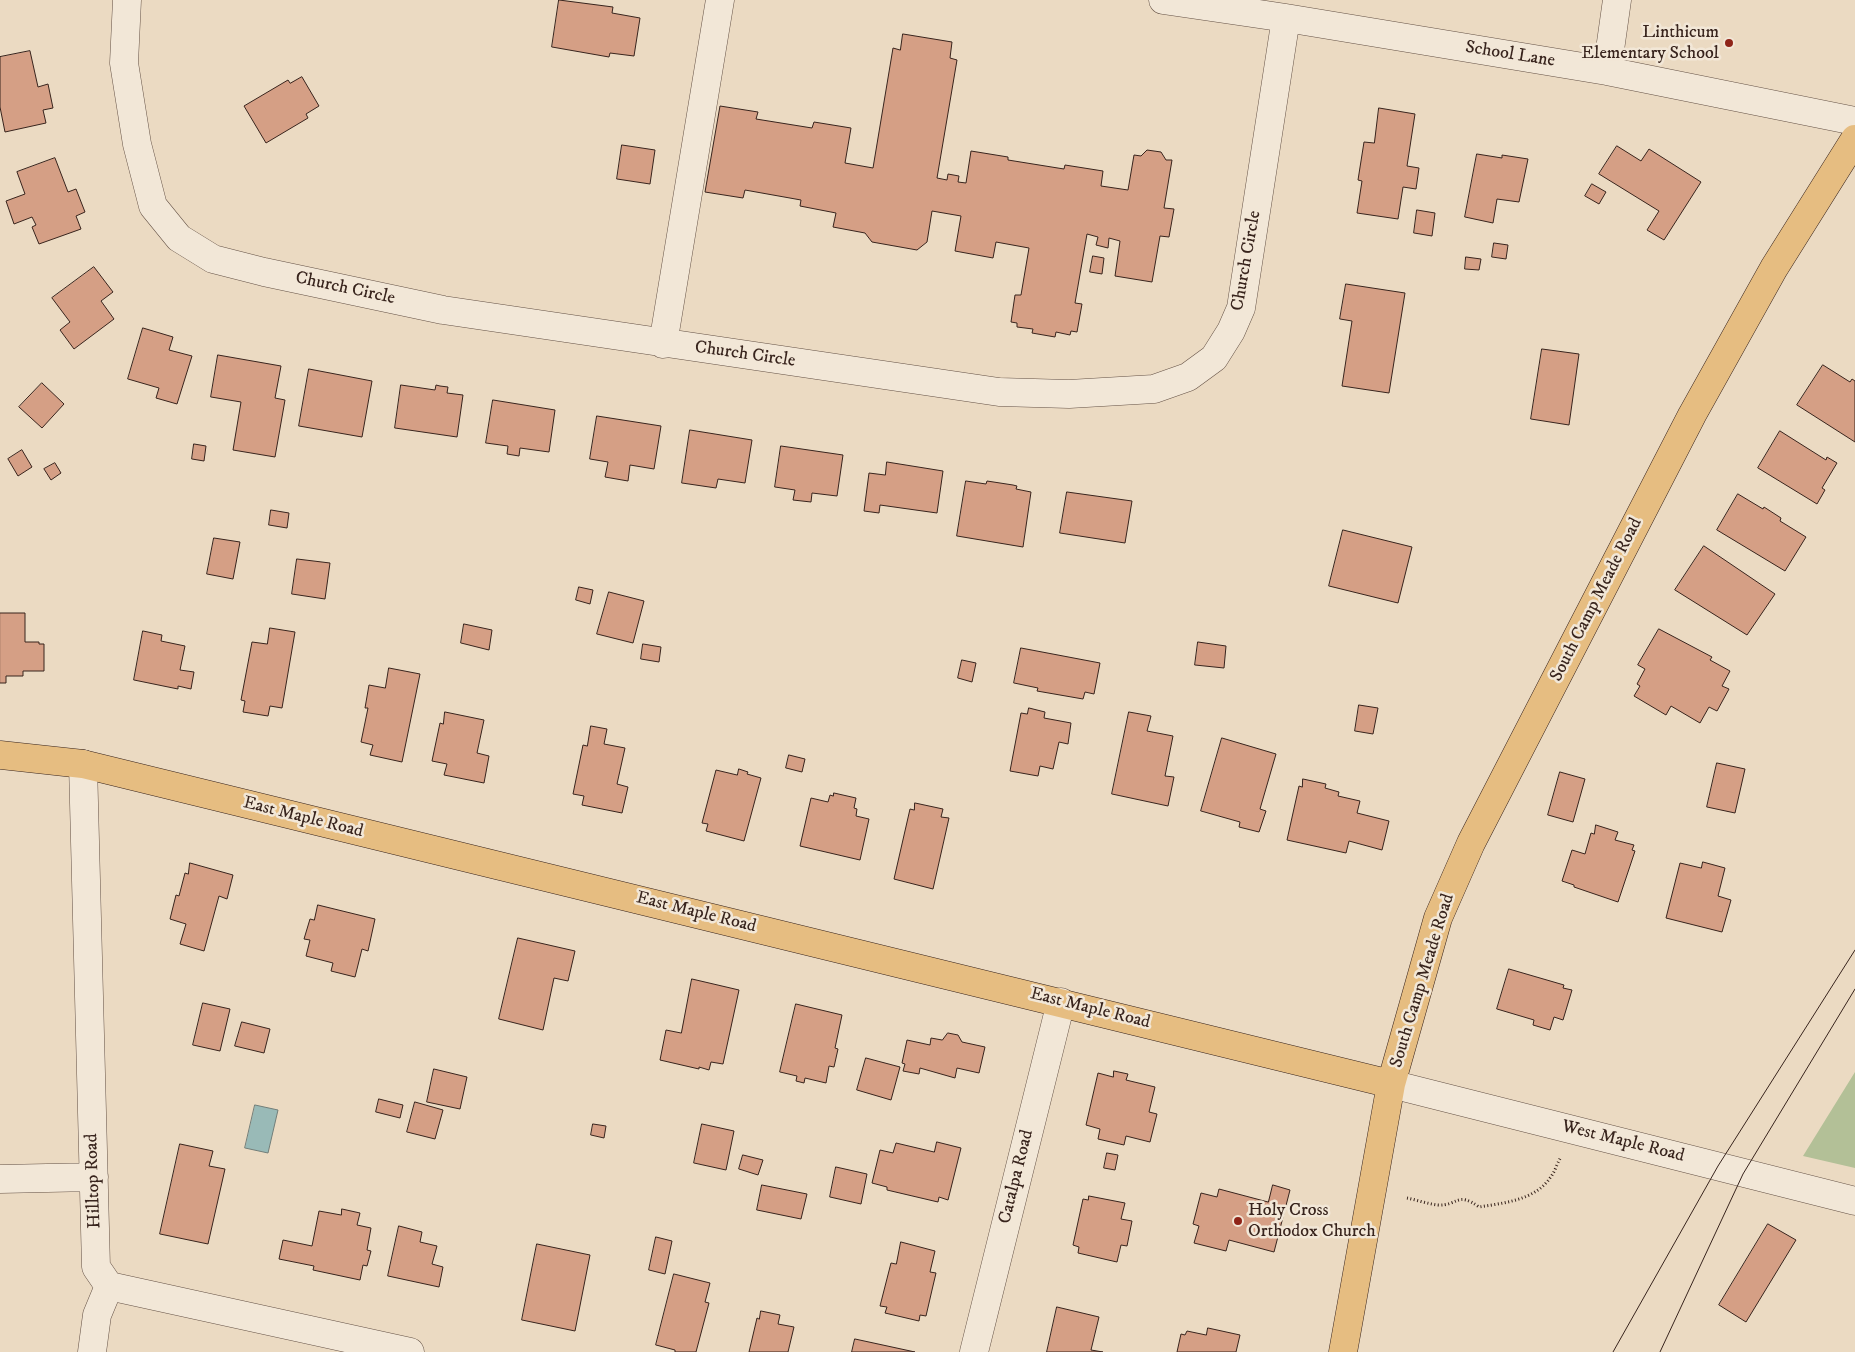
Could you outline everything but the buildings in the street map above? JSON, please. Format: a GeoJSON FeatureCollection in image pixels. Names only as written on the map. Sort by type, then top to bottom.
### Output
{"type":"FeatureCollection","features":[{"type":"Feature","properties":{"kind":"main road","name":"South Camp Meade Road"},"geometry":{"type":"LineString","coordinates":[[1343,1352],[1391,1084],[1438,918],[1471,843],[1692,415],[1774,268],[1855,139]]}},
{"type":"Feature","properties":{"kind":"main road","name":"East Maple Road"},"geometry":{"type":"LineString","coordinates":[[0,755],[83,764],[1391,1084]]}},
{"type":"Feature","properties":{"kind":"street","name":"Church Circle"},"geometry":{"type":"LineString","coordinates":[[126,0],[124,63],[138,144],[153,206],[179,238],[213,259],[264,272],[443,310],[663,344],[999,392],[1069,394],[1154,389],[1188,377],[1214,358],[1231,331],[1241,308],[1286,18]]}},
{"type":"Feature","properties":{"kind":"street"},"geometry":{"type":"LineString","coordinates":[[663,344],[720,0]]}},
{"type":"Feature","properties":{"kind":"street","name":"School Lane"},"geometry":{"type":"LineString","coordinates":[[1163,0],[1286,18],[1606,71],[1855,121]]}},
{"type":"Feature","properties":{"kind":"street"},"geometry":{"type":"LineString","coordinates":[[1606,71],[1617,0]]}},
{"type":"Feature","properties":{"kind":"street","name":"Hilltop Road"},"geometry":{"type":"LineString","coordinates":[[83,764],[96,1267],[109,1286]]}},
{"type":"Feature","properties":{"kind":"street","name":"Catalpa Road"},"geometry":{"type":"LineString","coordinates":[[974,1352],[1061,1002]]}},
{"type":"Feature","properties":{"kind":"street","name":"West Maple Road"},"geometry":{"type":"LineString","coordinates":[[1391,1084],[1855,1202]]}},
{"type":"Feature","properties":{"kind":"street"},"geometry":{"type":"LineString","coordinates":[[0,1179],[94,1178]]}},
{"type":"Feature","properties":{"kind":"street"},"geometry":{"type":"LineString","coordinates":[[92,1352],[96,1315],[109,1286],[410,1352]]}},
{"type":"Feature","properties":{"kind":"path"},"geometry":{"type":"LineString","coordinates":[[1407,1198],[1440,1205],[1464,1199],[1469,1200],[1478,1208],[1501,1204],[1534,1194],[1550,1178],[1564,1150]]}},
{"type":"Feature","properties":{"kind":"green space"},"geometry":{"type":"Polygon","coordinates":[[[1855,1072],[1855,1168],[1803,1156],[1855,1072]]]}},
{"type":"Feature","properties":{"kind":"water"},"geometry":{"type":"Polygon","coordinates":[[[255,1105],[278,1110],[268,1153],[245,1148],[255,1105]]]}},
{"type":"Feature","properties":{"kind":"tram line"},"geometry":{"type":"LineString","coordinates":[[1613,1352],[1718,1166],[1855,950]]}},
{"type":"Feature","properties":{"kind":"tram line"},"geometry":{"type":"LineString","coordinates":[[1660,1352],[1743,1174],[1855,989]]}},
{"type":"Feature","properties":{"kind":"place","name":"Linthicum Elementary School"},"geometry":{"type":"Point","coordinates":[1729,43]}},
{"type":"Feature","properties":{"kind":"place","name":"Holy Cross Orthodox Church"},"geometry":{"type":"Point","coordinates":[1238,1221]}}]}
